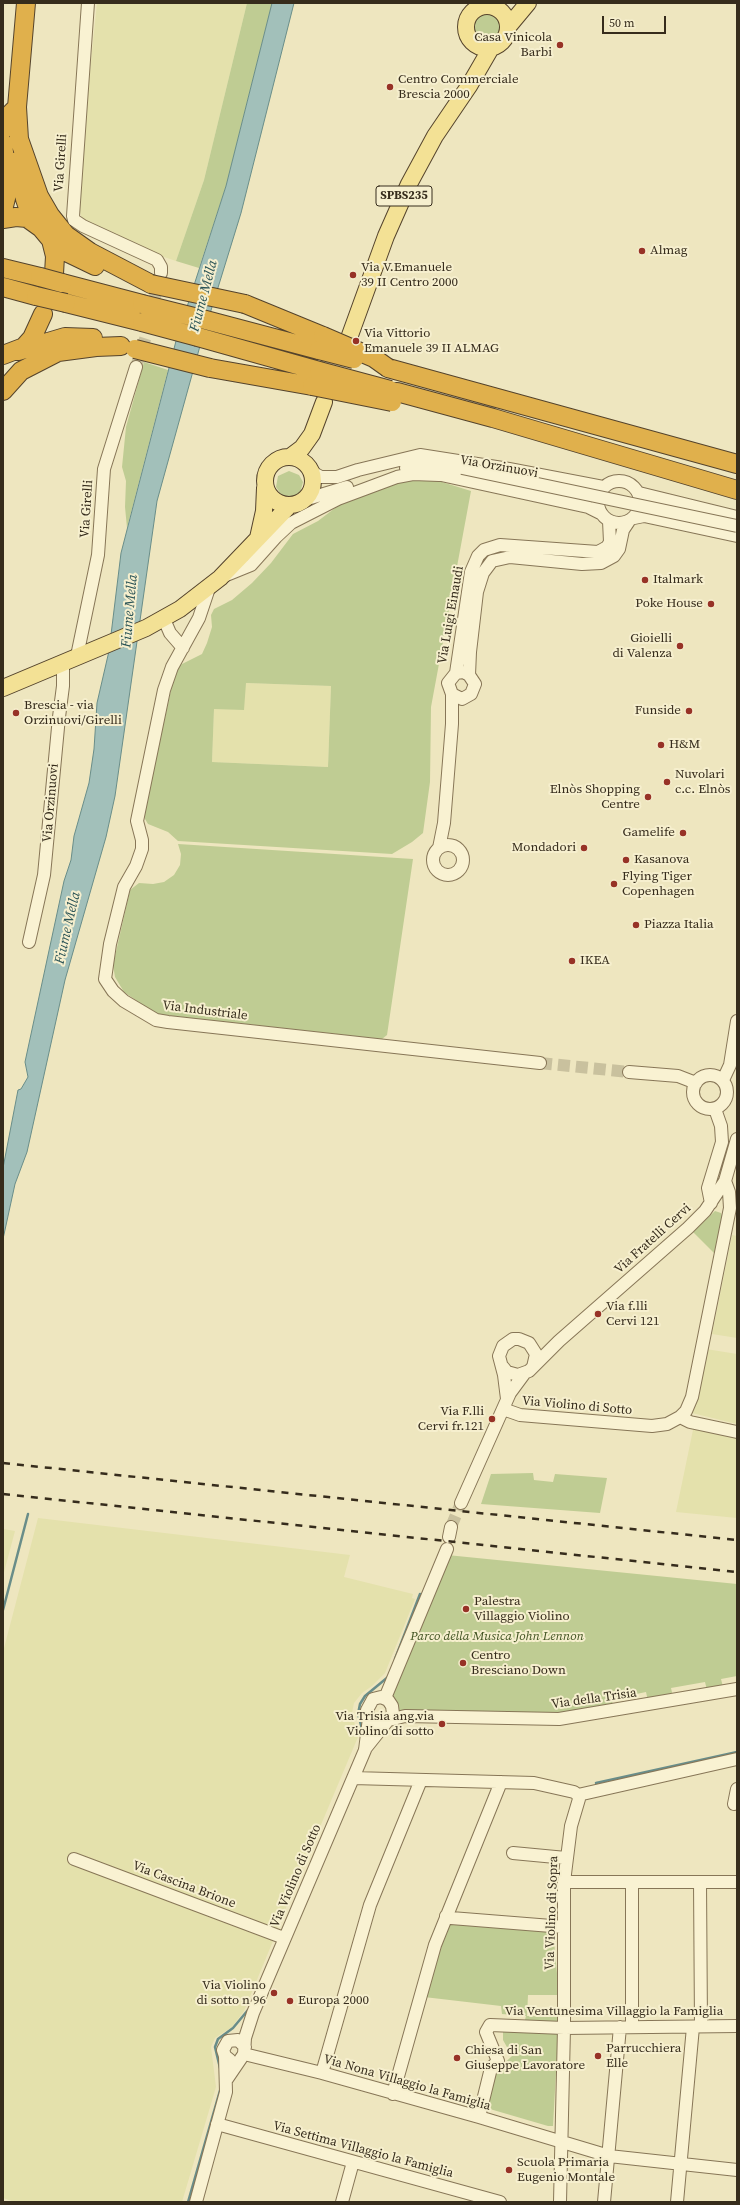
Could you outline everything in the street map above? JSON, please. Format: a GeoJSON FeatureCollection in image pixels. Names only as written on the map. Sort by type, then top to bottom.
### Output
{"type":"FeatureCollection","features":[{"type":"Feature","properties":{"kind":"highway"},"geometry":{"type":"LineString","coordinates":[[3,210],[8,190],[11,141],[17,107],[26,3]]}},
{"type":"Feature","properties":{"kind":"highway"},"geometry":{"type":"LineString","coordinates":[[3,130],[9,115],[17,107]]}},
{"type":"Feature","properties":{"kind":"highway"},"geometry":{"type":"LineString","coordinates":[[11,141],[50,215],[66,235],[90,252],[156,278],[245,304],[321,343],[388,368],[737,464]]}},
{"type":"Feature","properties":{"kind":"highway"},"geometry":{"type":"LineString","coordinates":[[11,141],[16,150],[17,166],[25,199],[33,222],[50,240],[85,263],[108,272],[156,278]]}},
{"type":"Feature","properties":{"kind":"highway"},"geometry":{"type":"LineString","coordinates":[[3,219],[16,217],[33,222]]}},
{"type":"Feature","properties":{"kind":"highway"},"geometry":{"type":"LineString","coordinates":[[50,240],[55,256],[52,278]]}},
{"type":"Feature","properties":{"kind":"highway"},"geometry":{"type":"LineString","coordinates":[[3,268],[52,278],[142,304],[238,328],[321,343]]}},
{"type":"Feature","properties":{"kind":"highway"},"geometry":{"type":"LineString","coordinates":[[3,287],[224,344],[316,379]]}},
{"type":"Feature","properties":{"kind":"highway"},"geometry":{"type":"LineString","coordinates":[[10,353],[32,338],[43,314]]}},
{"type":"Feature","properties":{"kind":"highway"},"geometry":{"type":"LineString","coordinates":[[10,353],[65,338],[107,340],[131,354]]}},
{"type":"Feature","properties":{"kind":"highway"},"geometry":{"type":"LineString","coordinates":[[3,391],[21,371],[58,352],[96,347],[210,368],[316,379],[394,397],[426,401],[493,418],[737,490]]}},
{"type":"Feature","properties":{"kind":"main road","name":"SPBS235"},"geometry":{"type":"LineString","coordinates":[[479,66],[475,44],[468,35],[466,28],[470,15],[474,10],[487,6],[500,10],[512,10],[527,4]]}},
{"type":"Feature","properties":{"kind":"main road","name":"SPBS235"},"geometry":{"type":"LineString","coordinates":[[349,338],[386,236],[409,184],[435,136],[469,86],[479,66],[491,48],[503,40],[508,27],[527,4]]}},
{"type":"Feature","properties":{"kind":"main road"},"geometry":{"type":"LineString","coordinates":[[500,10],[507,21],[508,27]]}},
{"type":"Feature","properties":{"kind":"main road"},"geometry":{"type":"LineString","coordinates":[[475,44],[484,48],[491,48]]}},
{"type":"Feature","properties":{"kind":"main road"},"geometry":{"type":"LineString","coordinates":[[290,457],[302,448],[312,434],[324,402]]}},
{"type":"Feature","properties":{"kind":"main road"},"geometry":{"type":"LineString","coordinates":[[4,687],[146,628],[164,619],[214,583],[258,538],[312,490],[310,469],[312,434]]}},
{"type":"Feature","properties":{"kind":"main road"},"geometry":{"type":"LineString","coordinates":[[258,538],[264,511],[266,475],[272,463],[281,458],[290,457],[298,459],[310,469]]}},
{"type":"Feature","properties":{"kind":"main road"},"geometry":{"type":"LineString","coordinates":[[265,488],[270,497],[276,502],[297,503]]}},
{"type":"Feature","properties":{"kind":"street","name":"Via Girelli"},"geometry":{"type":"LineString","coordinates":[[88,3],[73,216],[74,220],[83,226],[157,260],[161,267],[156,278]]}},
{"type":"Feature","properties":{"kind":"street","name":"Via Girelli"},"geometry":{"type":"LineString","coordinates":[[70,660],[98,555],[104,469],[131,354]]}},
{"type":"Feature","properties":{"kind":"street","name":"Via Orzinuovi"},"geometry":{"type":"LineString","coordinates":[[310,469],[321,477],[337,477],[420,455],[441,457],[603,487]]}},
{"type":"Feature","properties":{"kind":"street","name":"Via Orzinuovi"},"geometry":{"type":"LineString","coordinates":[[395,461],[427,466]]}},
{"type":"Feature","properties":{"kind":"street"},"geometry":{"type":"LineString","coordinates":[[297,503],[336,491],[374,476],[408,468],[427,466],[462,468],[737,526]]}},
{"type":"Feature","properties":{"kind":"street"},"geometry":{"type":"LineString","coordinates":[[408,468],[588,507],[605,518],[619,523],[644,516],[737,536]]}},
{"type":"Feature","properties":{"kind":"street"},"geometry":{"type":"LineString","coordinates":[[214,583],[251,565],[276,537],[291,523],[338,499],[397,477],[414,474],[439,475]]}},
{"type":"Feature","properties":{"kind":"street"},"geometry":{"type":"LineString","coordinates":[[603,487],[609,483],[623,480],[630,483],[639,493],[737,516]]}},
{"type":"Feature","properties":{"kind":"street","name":"Via Luigi Einaudi"},"geometry":{"type":"LineString","coordinates":[[439,848],[444,823],[452,724],[452,694],[448,683],[456,673],[472,572],[478,556],[484,550],[500,545],[598,552],[607,547],[610,542],[605,518],[598,500],[603,487]]}},
{"type":"Feature","properties":{"kind":"street","name":"Via Luigi Einaudi"},"geometry":{"type":"LineString","coordinates":[[470,675],[470,652],[477,592],[483,573],[492,561],[510,557],[582,564],[601,563],[614,556],[619,549],[624,530],[640,506],[639,493]]}},
{"type":"Feature","properties":{"kind":"street","name":"Via Industriale"},"geometry":{"type":"LineString","coordinates":[[214,583],[199,618],[172,667],[164,690],[137,821],[142,840],[142,849],[136,866],[124,887],[110,944],[105,979],[113,991],[124,1001],[156,1020],[540,1063]]}},
{"type":"Feature","properties":{"kind":"street"},"geometry":{"type":"LineString","coordinates":[[164,619],[170,633],[183,648]]}},
{"type":"Feature","properties":{"kind":"street","name":"Via Orzinuovi"},"geometry":{"type":"LineString","coordinates":[[29,942],[44,875],[58,717],[63,686],[70,660]]}},
{"type":"Feature","properties":{"kind":"street","name":"Via Luigi Einaudi"},"geometry":{"type":"LineString","coordinates":[[452,724],[466,698],[471,694],[474,687],[474,680],[470,675],[463,672],[456,673]]}},
{"type":"Feature","properties":{"kind":"street"},"geometry":{"type":"LineString","coordinates":[[452,694],[458,698],[466,698]]}},
{"type":"Feature","properties":{"kind":"street","name":"Via Luigi Einaudi"},"geometry":{"type":"LineString","coordinates":[[444,823],[454,846]]}},
{"type":"Feature","properties":{"kind":"street"},"geometry":{"type":"LineString","coordinates":[[447,845],[454,846],[461,852],[463,860],[460,869],[452,874],[442,874],[434,864],[435,853],[439,848],[447,845]]}},
{"type":"Feature","properties":{"kind":"street"},"geometry":{"type":"LineString","coordinates":[[723,1080],[730,1065],[737,1021]]}},
{"type":"Feature","properties":{"kind":"street"},"geometry":{"type":"LineString","coordinates":[[629,1072],[678,1076],[696,1083]]}},
{"type":"Feature","properties":{"kind":"street"},"geometry":{"type":"LineString","coordinates":[[709,1075],[714,1075],[723,1080],[728,1091],[725,1102],[715,1109],[705,1108],[697,1103],[693,1094],[696,1083],[704,1076],[709,1075]]}},
{"type":"Feature","properties":{"kind":"street"},"geometry":{"type":"LineString","coordinates":[[711,1203],[708,1188],[722,1142],[721,1126],[715,1109]]}},
{"type":"Feature","properties":{"kind":"street","name":"Via Fratelli Cervi"},"geometry":{"type":"LineString","coordinates":[[505,1404],[514,1386],[528,1370],[688,1228],[711,1203],[725,1181],[736,1154],[737,1139]]}},
{"type":"Feature","properties":{"kind":"street"},"geometry":{"type":"LineString","coordinates":[[725,1181],[730,1200],[728,1216],[692,1397],[686,1411],[680,1417],[690,1422],[737,1432]]}},
{"type":"Feature","properties":{"kind":"street"},"geometry":{"type":"LineString","coordinates":[[503,1368],[512,1374],[528,1370],[536,1359],[534,1350],[524,1340],[519,1339],[508,1342],[500,1351],[500,1362],[503,1368],[505,1404]]}},
{"type":"Feature","properties":{"kind":"street","name":"Via Fratelli Cervi"},"geometry":{"type":"LineString","coordinates":[[534,1350],[542,1350],[559,1341]]}},
{"type":"Feature","properties":{"kind":"street","name":"Via Violino di Sotto"},"geometry":{"type":"LineString","coordinates":[[461,1503],[505,1404],[520,1416],[652,1426],[667,1424],[680,1417]]}},
{"type":"Feature","properties":{"kind":"street"},"geometry":{"type":"LineString","coordinates":[[369,1718],[375,1723],[389,1717],[391,1702],[385,1698],[447,1549]]}},
{"type":"Feature","properties":{"kind":"street","name":"Via della Trisia"},"geometry":{"type":"LineString","coordinates":[[389,1717],[405,1716],[559,1720],[737,1689]]}},
{"type":"Feature","properties":{"kind":"street","name":"Via Violino di Sotto"},"geometry":{"type":"LineString","coordinates":[[227,2079],[243,2054],[245,2038],[253,2013],[364,1750],[369,1718],[367,1710],[370,1702],[377,1698],[385,1698]]}},
{"type":"Feature","properties":{"kind":"street","name":"Via Violino di Sotto"},"geometry":{"type":"LineString","coordinates":[[364,1750],[389,1717]]}},
{"type":"Feature","properties":{"kind":"street"},"geometry":{"type":"LineString","coordinates":[[353,1778],[534,1783],[574,1792],[578,1795],[737,1759]]}},
{"type":"Feature","properties":{"kind":"street"},"geometry":{"type":"LineString","coordinates":[[322,2073],[370,1905],[422,1780]]}},
{"type":"Feature","properties":{"kind":"street"},"geometry":{"type":"LineString","coordinates":[[393,2094],[435,1945],[501,1782]]}},
{"type":"Feature","properties":{"kind":"street"},"geometry":{"type":"LineString","coordinates":[[734,1804],[737,1788]]}},
{"type":"Feature","properties":{"kind":"street","name":"Via Violino di Sopra"},"geometry":{"type":"LineString","coordinates":[[564,2028],[564,1882],[566,1858],[579,1800],[578,1795]]}},
{"type":"Feature","properties":{"kind":"street","name":"Via Violino di Sopra"},"geometry":{"type":"LineString","coordinates":[[513,1853],[566,1858]]}},
{"type":"Feature","properties":{"kind":"street","name":"Via Cascina Brione"},"geometry":{"type":"LineString","coordinates":[[74,1859],[284,1938]]}},
{"type":"Feature","properties":{"kind":"street"},"geometry":{"type":"LineString","coordinates":[[564,1882],[737,1882]]}},
{"type":"Feature","properties":{"kind":"street"},"geometry":{"type":"LineString","coordinates":[[604,2202],[626,2027],[632,1882]]}},
{"type":"Feature","properties":{"kind":"street"},"geometry":{"type":"LineString","coordinates":[[677,2202],[697,2026],[700,1882]]}},
{"type":"Feature","properties":{"kind":"street"},"geometry":{"type":"LineString","coordinates":[[446,1916],[451,1918],[564,1927]]}},
{"type":"Feature","properties":{"kind":"street","name":"Via Violino di Sotto"},"geometry":{"type":"LineString","coordinates":[[196,2202],[226,2092],[227,2079],[223,2050],[228,2041],[241,2030],[253,2013]]}},
{"type":"Feature","properties":{"kind":"street","name":"Via Ventunesima Villaggio la Famiglia"},"geometry":{"type":"LineString","coordinates":[[479,2117],[491,2068],[498,2061],[486,2032],[490,2025],[564,2028],[737,2026]]}},
{"type":"Feature","properties":{"kind":"street"},"geometry":{"type":"LineString","coordinates":[[560,2202],[564,2028]]}},
{"type":"Feature","properties":{"kind":"street"},"geometry":{"type":"LineString","coordinates":[[225,2056],[234,2061],[243,2054],[238,2040],[228,2041]]}},
{"type":"Feature","properties":{"kind":"street","name":"Via Nona Villaggio la Famiglia"},"geometry":{"type":"LineString","coordinates":[[243,2054],[322,2073],[479,2117],[609,2156],[737,2170]]}},
{"type":"Feature","properties":{"kind":"street","name":"Via Settima Villaggio la Famiglia"},"geometry":{"type":"LineString","coordinates":[[218,2124],[353,2162],[457,2196],[500,2202]]}},
{"type":"Feature","properties":{"kind":"street"},"geometry":{"type":"LineString","coordinates":[[342,2202],[353,2162]]}},
{"type":"Feature","properties":{"kind":"shaded area"},"geometry":{"type":"Polygon","coordinates":[[[97,3],[247,3],[204,180],[176,261],[152,253],[89,225],[82,219],[80,212],[81,159],[97,3]]]}},
{"type":"Feature","properties":{"kind":"shaded area"},"geometry":{"type":"Polygon","coordinates":[[[245,683],[331,686],[328,767],[212,762],[214,708],[245,683]]]}},
{"type":"Feature","properties":{"kind":"shaded area"},"geometry":{"type":"Polygon","coordinates":[[[732,1235],[737,1236],[737,1338],[712,1334],[732,1235]]]}},
{"type":"Feature","properties":{"kind":"shaded area"},"geometry":{"type":"Polygon","coordinates":[[[706,1349],[737,1354],[737,1424],[692,1413],[706,1349]]]}},
{"type":"Feature","properties":{"kind":"shaded area"},"geometry":{"type":"Polygon","coordinates":[[[694,1425],[737,1435],[737,1518],[676,1512],[694,1425]]]}},
{"type":"Feature","properties":{"kind":"shaded area"},"geometry":{"type":"Polygon","coordinates":[[[38,1518],[350,1555],[344,1577],[413,1594],[412,1598],[415,1599],[385,1673],[372,1686],[362,1693],[354,1703],[352,1713],[358,1737],[277,1929],[77,1866],[273,1941],[244,2011],[232,2027],[215,2038],[211,2047],[216,2087],[182,2202],[15,2202],[3,2198],[3,1652],[38,1518]]]}},
{"type":"Feature","properties":{"kind":"shaded area"},"geometry":{"type":"Polygon","coordinates":[[[3,1529],[15,1531],[3,1576],[3,1529]]]}},
{"type":"Feature","properties":{"kind":"green space"},"geometry":{"type":"Polygon","coordinates":[[[247,3],[272,3],[226,186],[199,268],[176,261],[204,180],[247,3]]]}},
{"type":"Feature","properties":{"kind":"green space"},"geometry":{"type":"Polygon","coordinates":[[[487,11],[498,16],[503,27],[498,38],[487,43],[476,38],[471,27],[476,16],[487,11]]]}},
{"type":"Feature","properties":{"kind":"green space"},"geometry":{"type":"Polygon","coordinates":[[[144,362],[168,370],[127,528],[125,507],[126,481],[122,467],[126,427],[144,362]]]}},
{"type":"Feature","properties":{"kind":"green space"},"geometry":{"type":"Polygon","coordinates":[[[289,471],[299,475],[303,482],[300,493],[290,498],[282,496],[276,487],[278,476],[289,471]]]}},
{"type":"Feature","properties":{"kind":"green space"},"geometry":{"type":"Polygon","coordinates":[[[429,478],[471,491],[431,707],[430,782],[423,833],[412,842],[392,854],[178,841],[168,832],[148,824],[145,819],[145,810],[176,667],[202,654],[212,627],[211,615],[214,609],[232,600],[252,583],[271,563],[293,534],[318,521],[343,502],[391,484],[429,478]],[[246,683],[244,710],[214,709],[212,762],[328,767],[331,686],[246,683]]]}},
{"type":"Feature","properties":{"kind":"green space"},"geometry":{"type":"Polygon","coordinates":[[[178,844],[413,859],[387,1035],[382,1039],[156,1014],[124,992],[115,977],[113,965],[130,890],[139,883],[153,884],[164,882],[174,875],[180,865],[181,854],[178,844]]]}},
{"type":"Feature","properties":{"kind":"green space"},"geometry":{"type":"Polygon","coordinates":[[[715,1211],[721,1213],[723,1219],[717,1256],[693,1232],[715,1211]]]}},
{"type":"Feature","properties":{"kind":"green space"},"geometry":{"type":"Polygon","coordinates":[[[533,1473],[534,1480],[553,1482],[555,1474],[607,1478],[600,1513],[481,1504],[491,1474],[533,1473]]]}},
{"type":"Feature","properties":{"kind":"green space","name":"Parco della Musica John Lennon"},"geometry":{"type":"Polygon","coordinates":[[[447,1555],[737,1584],[737,1676],[721,1679],[723,1687],[707,1690],[705,1682],[671,1688],[673,1697],[648,1701],[646,1692],[612,1699],[613,1707],[559,1716],[405,1712],[398,1710],[391,1699],[447,1555]]]}},
{"type":"Feature","properties":{"kind":"green space"},"geometry":{"type":"Polygon","coordinates":[[[448,1920],[553,1930],[559,1995],[528,1995],[527,2016],[559,2017],[553,2126],[548,2126],[483,2107],[492,2075],[512,2056],[503,2040],[503,2031],[523,2027],[526,2016],[502,2014],[501,2006],[424,1997],[448,1920]]]}},
{"type":"Feature","properties":{"kind":"water","name":"Fiume Mella"},"geometry":{"type":"Polygon","coordinates":[[[272,3],[294,3],[241,213],[200,346],[157,501],[115,796],[106,837],[65,980],[27,1152],[15,1184],[3,1239],[3,1168],[18,1090],[21,1089],[28,1077],[25,1062],[64,881],[71,860],[74,836],[89,783],[94,749],[97,703],[109,651],[121,553],[176,341],[226,186],[272,3]]]}},
{"type":"Feature","properties":{"kind":"waterway"},"geometry":{"type":"LineString","coordinates":[[3,1610],[28,1514]]}},
{"type":"Feature","properties":{"kind":"waterway"},"geometry":{"type":"LineString","coordinates":[[395,1659],[420,1594]]}},
{"type":"Feature","properties":{"kind":"waterway"},"geometry":{"type":"LineString","coordinates":[[362,1729],[358,1714],[360,1704],[365,1696],[388,1677]]}},
{"type":"Feature","properties":{"kind":"waterway"},"geometry":{"type":"LineString","coordinates":[[596,1783],[737,1752]]}},
{"type":"Feature","properties":{"kind":"waterway"},"geometry":{"type":"LineString","coordinates":[[220,2068],[215,2047],[218,2039],[233,2028],[248,2010]]}},
{"type":"Feature","properties":{"kind":"waterway"},"geometry":{"type":"LineString","coordinates":[[188,2202],[221,2087]]}},
{"type":"Feature","properties":{"kind":"tunnel"},"geometry":{"type":"LineString","coordinates":[[136,367],[147,333],[159,279]]}},
{"type":"Feature","properties":{"kind":"tunnel"},"geometry":{"type":"LineString","coordinates":[[540,1063],[629,1072]]}},
{"type":"Feature","properties":{"kind":"tunnel"},"geometry":{"type":"LineString","coordinates":[[451,1527],[461,1503]]}},
{"type":"Feature","properties":{"kind":"railway"},"geometry":{"type":"LineString","coordinates":[[3,1463],[737,1540]]}},
{"type":"Feature","properties":{"kind":"railway"},"geometry":{"type":"LineString","coordinates":[[3,1494],[737,1572]]}},
{"type":"Feature","properties":{"kind":"place","name":"Casa Vinicola Barbi"},"geometry":{"type":"Point","coordinates":[560,45]}},
{"type":"Feature","properties":{"kind":"place","name":"Centro Commerciale Brescia 2000"},"geometry":{"type":"Point","coordinates":[390,87]}},
{"type":"Feature","properties":{"kind":"place","name":"Almag"},"geometry":{"type":"Point","coordinates":[642,251]}},
{"type":"Feature","properties":{"kind":"place","name":"Via V.Emanuele 39 II Centro 2000"},"geometry":{"type":"Point","coordinates":[353,275]}},
{"type":"Feature","properties":{"kind":"place","name":"Via Vittorio Emanuele 39 II ALMAG"},"geometry":{"type":"Point","coordinates":[356,341]}},
{"type":"Feature","properties":{"kind":"place","name":"Italmark"},"geometry":{"type":"Point","coordinates":[645,580]}},
{"type":"Feature","properties":{"kind":"place","name":"Poke House"},"geometry":{"type":"Point","coordinates":[711,604]}},
{"type":"Feature","properties":{"kind":"place","name":"Gioielli di Valenza"},"geometry":{"type":"Point","coordinates":[680,646]}},
{"type":"Feature","properties":{"kind":"place","name":"Funside"},"geometry":{"type":"Point","coordinates":[689,711]}},
{"type":"Feature","properties":{"kind":"place","name":"Brescia - via Orzinuovi/Girelli"},"geometry":{"type":"Point","coordinates":[16,713]}},
{"type":"Feature","properties":{"kind":"place","name":"H&M"},"geometry":{"type":"Point","coordinates":[661,745]}},
{"type":"Feature","properties":{"kind":"place","name":"Nuvolari c.c. Elnòs"},"geometry":{"type":"Point","coordinates":[667,782]}},
{"type":"Feature","properties":{"kind":"place","name":"Elnòs Shopping Centre"},"geometry":{"type":"Point","coordinates":[648,797]}},
{"type":"Feature","properties":{"kind":"place","name":"Gamelife"},"geometry":{"type":"Point","coordinates":[683,833]}},
{"type":"Feature","properties":{"kind":"place","name":"Mondadori"},"geometry":{"type":"Point","coordinates":[584,848]}},
{"type":"Feature","properties":{"kind":"place","name":"Kasanova"},"geometry":{"type":"Point","coordinates":[626,860]}},
{"type":"Feature","properties":{"kind":"place","name":"Flying Tiger Copenhagen"},"geometry":{"type":"Point","coordinates":[614,884]}},
{"type":"Feature","properties":{"kind":"place","name":"Piazza Italia"},"geometry":{"type":"Point","coordinates":[636,925]}},
{"type":"Feature","properties":{"kind":"place","name":"IKEA"},"geometry":{"type":"Point","coordinates":[572,961]}},
{"type":"Feature","properties":{"kind":"place","name":"Via f.lli Cervi 121"},"geometry":{"type":"Point","coordinates":[598,1314]}},
{"type":"Feature","properties":{"kind":"place","name":"Via F.lli Cervi fr.121"},"geometry":{"type":"Point","coordinates":[492,1419]}},
{"type":"Feature","properties":{"kind":"place","name":"Palestra Villaggio Violino"},"geometry":{"type":"Point","coordinates":[466,1609]}},
{"type":"Feature","properties":{"kind":"place","name":"Centro Bresciano Down"},"geometry":{"type":"Point","coordinates":[463,1663]}},
{"type":"Feature","properties":{"kind":"place","name":"Via Trisia ang.via Violino di sotto"},"geometry":{"type":"Point","coordinates":[442,1724]}},
{"type":"Feature","properties":{"kind":"place","name":"Via Violino di sotto n 96"},"geometry":{"type":"Point","coordinates":[274,1993]}},
{"type":"Feature","properties":{"kind":"place","name":"Europa 2000"},"geometry":{"type":"Point","coordinates":[290,2001]}},
{"type":"Feature","properties":{"kind":"place","name":"Parrucchiera Elle"},"geometry":{"type":"Point","coordinates":[598,2056]}},
{"type":"Feature","properties":{"kind":"place","name":"Chiesa di San Giuseppe Lavoratore"},"geometry":{"type":"Point","coordinates":[457,2058]}},
{"type":"Feature","properties":{"kind":"place","name":"Scuola Primaria Eugenio Montale"},"geometry":{"type":"Point","coordinates":[509,2170]}}]}
